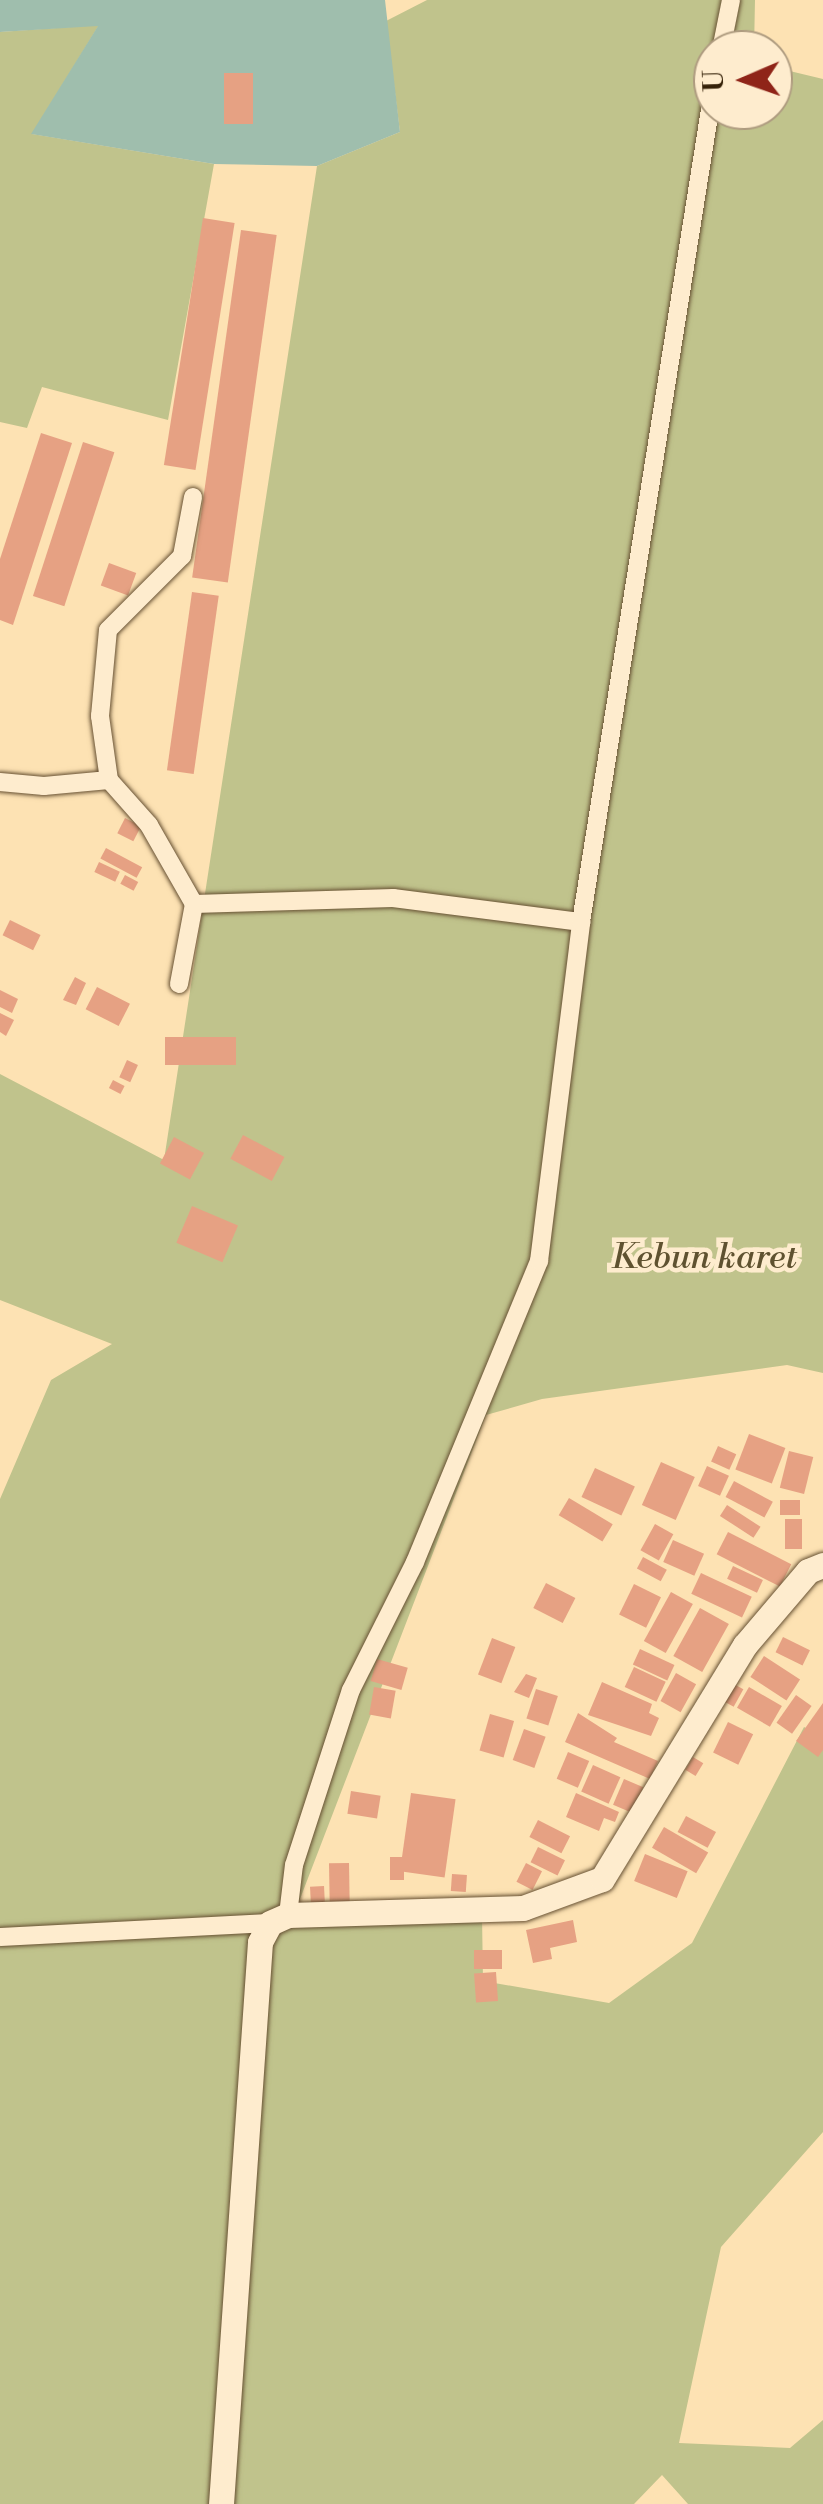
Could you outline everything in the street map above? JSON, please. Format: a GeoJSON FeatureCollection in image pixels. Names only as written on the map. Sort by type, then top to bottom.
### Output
{"type":"FeatureCollection","features":[{"type":"Feature","properties":{"kind":"main road"},"geometry":{"type":"LineString","coordinates":[[222,2504],[260,1942],[279,1919],[523,1908],[602,1879],[745,1646],[808,1571],[823,1565]]}},
{"type":"Feature","properties":{"kind":"street"},"geometry":{"type":"LineString","coordinates":[[725,30],[731,0]]}},
{"type":"Feature","properties":{"kind":"street"},"geometry":{"type":"LineString","coordinates":[[0,1937],[279,1919],[351,1690],[422,1544],[539,1261],[582,922],[707,130]]}},
{"type":"Feature","properties":{"kind":"street"},"geometry":{"type":"LineString","coordinates":[[179,984],[194,904],[149,826],[108,780],[100,716],[108,630],[182,556],[193,498]]}},
{"type":"Feature","properties":{"kind":"street"},"geometry":{"type":"LineString","coordinates":[[0,782],[44,786],[108,780]]}},
{"type":"Feature","properties":{"kind":"street"},"geometry":{"type":"LineString","coordinates":[[194,904],[393,898],[582,922]]}},
{"type":"Feature","properties":{"kind":"green space","name":"Kebun karet"},"geometry":{"type":"Polygon","coordinates":[[[427,0],[755,0],[754,30],[693,30],[693,130],[793,130],[793,72],[823,79],[823,1373],[787,1365],[542,1399],[486,1415],[290,1925],[482,1915],[483,1981],[609,2003],[692,1943],[804,1727],[823,1737],[823,2132],[721,2247],[679,2443],[790,2448],[823,2420],[823,2504],[688,2504],[662,2475],[634,2504],[0,2504],[0,1499],[51,1380],[112,1344],[0,1300],[0,1074],[164,1160],[317,166],[400,132],[386,21],[427,0]]]}},
{"type":"Feature","properties":{"kind":"green space"},"geometry":{"type":"Polygon","coordinates":[[[99,25],[32,134],[214,164],[168,420],[42,387],[27,428],[0,422],[0,32],[99,25]]]}},
{"type":"Feature","properties":{"kind":"shaded area"},"geometry":{"type":"Polygon","coordinates":[[[0,0],[385,0],[400,132],[317,166],[214,164],[31,134],[98,26],[0,32],[0,0]]]}},
{"type":"Feature","properties":{"kind":"building"},"geometry":{"type":"Polygon","coordinates":[[[224,73],[253,73],[253,124],[224,124],[224,73]]]}},
{"type":"Feature","properties":{"kind":"building"},"geometry":{"type":"Polygon","coordinates":[[[203,218],[235,223],[195,470],[164,465],[203,218]]]}},
{"type":"Feature","properties":{"kind":"building"},"geometry":{"type":"Polygon","coordinates":[[[241,230],[277,235],[228,583],[192,578],[241,230]]]}},
{"type":"Feature","properties":{"kind":"building"},"geometry":{"type":"Polygon","coordinates":[[[41,433],[72,443],[13,625],[0,620],[0,559],[41,433]]]}},
{"type":"Feature","properties":{"kind":"building"},"geometry":{"type":"Polygon","coordinates":[[[83,442],[114,452],[64,606],[33,596],[83,442]]]}},
{"type":"Feature","properties":{"kind":"building"},"geometry":{"type":"Polygon","coordinates":[[[109,563],[136,573],[128,595],[101,586],[109,563]]]}},
{"type":"Feature","properties":{"kind":"building"},"geometry":{"type":"Polygon","coordinates":[[[192,592],[219,596],[194,774],[167,770],[192,592]]]}},
{"type":"Feature","properties":{"kind":"building"},"geometry":{"type":"Polygon","coordinates":[[[125,818],[141,826],[133,841],[117,833],[125,818]]]}},
{"type":"Feature","properties":{"kind":"building"},"geometry":{"type":"Polygon","coordinates":[[[106,848],[142,867],[137,878],[100,859],[106,848]]]}},
{"type":"Feature","properties":{"kind":"building"},"geometry":{"type":"Polygon","coordinates":[[[99,862],[120,872],[115,882],[94,872],[99,862]]]}},
{"type":"Feature","properties":{"kind":"building"},"geometry":{"type":"Polygon","coordinates":[[[125,875],[138,882],[134,891],[120,884],[125,875]]]}},
{"type":"Feature","properties":{"kind":"building"},"geometry":{"type":"Polygon","coordinates":[[[10,920],[41,935],[33,950],[3,935],[10,920]]]}},
{"type":"Feature","properties":{"kind":"building"},"geometry":{"type":"Polygon","coordinates":[[[75,977],[86,983],[76,1005],[63,1000],[75,977]]]}},
{"type":"Feature","properties":{"kind":"building"},"geometry":{"type":"Polygon","coordinates":[[[97,987],[130,1004],[119,1026],[86,1009],[97,987]]]}},
{"type":"Feature","properties":{"kind":"building"},"geometry":{"type":"Polygon","coordinates":[[[0,990],[18,999],[12,1013],[0,1007],[0,990]]]}},
{"type":"Feature","properties":{"kind":"building"},"geometry":{"type":"Polygon","coordinates":[[[0,1013],[14,1020],[6,1036],[0,1032],[0,1013]]]}},
{"type":"Feature","properties":{"kind":"building"},"geometry":{"type":"Polygon","coordinates":[[[165,1037],[236,1037],[236,1065],[165,1065],[165,1037]]]}},
{"type":"Feature","properties":{"kind":"building"},"geometry":{"type":"Polygon","coordinates":[[[127,1060],[138,1065],[130,1082],[119,1077],[127,1060]]]}},
{"type":"Feature","properties":{"kind":"building"},"geometry":{"type":"Polygon","coordinates":[[[113,1080],[125,1086],[120,1094],[109,1088],[113,1080]]]}},
{"type":"Feature","properties":{"kind":"building"},"geometry":{"type":"Polygon","coordinates":[[[243,1135],[284,1157],[272,1181],[230,1159],[243,1135]]]}},
{"type":"Feature","properties":{"kind":"building"},"geometry":{"type":"Polygon","coordinates":[[[174,1137],[204,1153],[190,1179],[160,1163],[174,1137]]]}},
{"type":"Feature","properties":{"kind":"building"},"geometry":{"type":"Polygon","coordinates":[[[192,1206],[238,1226],[222,1262],[176,1243],[192,1206]]]}},
{"type":"Feature","properties":{"kind":"building"},"geometry":{"type":"Polygon","coordinates":[[[749,1434],[785,1448],[772,1483],[735,1469],[749,1434]]]}},
{"type":"Feature","properties":{"kind":"building"},"geometry":{"type":"Polygon","coordinates":[[[718,1446],[736,1454],[729,1470],[711,1462],[718,1446]]]}},
{"type":"Feature","properties":{"kind":"building"},"geometry":{"type":"Polygon","coordinates":[[[789,1451],[813,1457],[804,1494],[780,1488],[789,1451]]]}},
{"type":"Feature","properties":{"kind":"building"},"geometry":{"type":"Polygon","coordinates":[[[661,1462],[695,1477],[676,1520],[642,1505],[661,1462]]]}},
{"type":"Feature","properties":{"kind":"building"},"geometry":{"type":"Polygon","coordinates":[[[707,1466],[729,1476],[720,1496],[698,1486],[707,1466]]]}},
{"type":"Feature","properties":{"kind":"building"},"geometry":{"type":"Polygon","coordinates":[[[595,1468],[635,1487],[621,1516],[581,1497],[595,1468]]]}},
{"type":"Feature","properties":{"kind":"building"},"geometry":{"type":"Polygon","coordinates":[[[734,1481],[773,1502],[764,1518],[726,1497],[734,1481]]]}},
{"type":"Feature","properties":{"kind":"building"},"geometry":{"type":"Polygon","coordinates":[[[569,1498],[613,1524],[602,1541],[559,1515],[569,1498]]]}},
{"type":"Feature","properties":{"kind":"building"},"geometry":{"type":"Polygon","coordinates":[[[780,1500],[800,1500],[800,1515],[780,1515],[780,1500]]]}},
{"type":"Feature","properties":{"kind":"building"},"geometry":{"type":"Polygon","coordinates":[[[727,1505],[761,1527],[753,1538],[720,1516],[727,1505]]]}},
{"type":"Feature","properties":{"kind":"building"},"geometry":{"type":"Polygon","coordinates":[[[785,1519],[802,1519],[802,1549],[785,1549],[785,1519]]]}},
{"type":"Feature","properties":{"kind":"building"},"geometry":{"type":"Polygon","coordinates":[[[655,1524],[673,1534],[659,1560],[640,1550],[655,1524]]]}},
{"type":"Feature","properties":{"kind":"building"},"geometry":{"type":"Polygon","coordinates":[[[728,1532],[791,1564],[780,1587],[717,1554],[728,1532]]]}},
{"type":"Feature","properties":{"kind":"building"},"geometry":{"type":"Polygon","coordinates":[[[673,1540],[704,1554],[694,1576],[663,1562],[673,1540]]]}},
{"type":"Feature","properties":{"kind":"building"},"geometry":{"type":"Polygon","coordinates":[[[643,1557],[667,1570],[661,1581],[637,1568],[643,1557]]]}},
{"type":"Feature","properties":{"kind":"building"},"geometry":{"type":"Polygon","coordinates":[[[733,1566],[763,1580],[757,1593],[727,1579],[733,1566]]]}},
{"type":"Feature","properties":{"kind":"building"},"geometry":{"type":"Polygon","coordinates":[[[701,1573],[752,1597],[742,1618],[691,1594],[701,1573]]]}},
{"type":"Feature","properties":{"kind":"building"},"geometry":{"type":"Polygon","coordinates":[[[546,1583],[575,1598],[563,1623],[533,1608],[546,1583]]]}},
{"type":"Feature","properties":{"kind":"building"},"geometry":{"type":"Polygon","coordinates":[[[634,1584],[661,1597],[646,1628],[619,1615],[634,1584]]]}},
{"type":"Feature","properties":{"kind":"building"},"geometry":{"type":"Polygon","coordinates":[[[671,1592],[693,1604],[666,1653],[644,1641],[671,1592]]]}},
{"type":"Feature","properties":{"kind":"building"},"geometry":{"type":"Polygon","coordinates":[[[700,1608],[729,1624],[702,1672],[673,1656],[700,1608]]]}},
{"type":"Feature","properties":{"kind":"building"},"geometry":{"type":"Polygon","coordinates":[[[783,1637],[810,1650],[803,1665],[776,1652],[783,1637]]]}},
{"type":"Feature","properties":{"kind":"building"},"geometry":{"type":"Polygon","coordinates":[[[492,1638],[515,1647],[501,1683],[478,1674],[492,1638]]]}},
{"type":"Feature","properties":{"kind":"building"},"geometry":{"type":"Polygon","coordinates":[[[640,1649],[674,1665],[667,1680],[633,1664],[640,1649]]]}},
{"type":"Feature","properties":{"kind":"building"},"geometry":{"type":"Polygon","coordinates":[[[764,1656],[800,1679],[786,1700],[750,1677],[764,1656]]]}},
{"type":"Feature","properties":{"kind":"building"},"geometry":{"type":"Polygon","coordinates":[[[377,1659],[408,1668],[401,1690],[371,1681],[377,1659]]]}},
{"type":"Feature","properties":{"kind":"building"},"geometry":{"type":"Polygon","coordinates":[[[634,1667],[666,1682],[656,1702],[625,1687],[634,1667]]]}},
{"type":"Feature","properties":{"kind":"building"},"geometry":{"type":"Polygon","coordinates":[[[676,1673],[696,1684],[681,1712],[660,1701],[676,1673]]]}},
{"type":"Feature","properties":{"kind":"building"},"geometry":{"type":"Polygon","coordinates":[[[526,1674],[537,1678],[529,1698],[514,1692],[526,1674]]]}},
{"type":"Feature","properties":{"kind":"building"},"geometry":{"type":"Polygon","coordinates":[[[602,1682],[652,1704],[649,1713],[659,1718],[651,1736],[588,1715],[602,1682]]]}},
{"type":"Feature","properties":{"kind":"building"},"geometry":{"type":"Polygon","coordinates":[[[732,1683],[743,1689],[734,1707],[722,1700],[732,1683]]]}},
{"type":"Feature","properties":{"kind":"building"},"geometry":{"type":"Polygon","coordinates":[[[374,1687],[396,1691],[391,1718],[369,1715],[374,1687]]]}},
{"type":"Feature","properties":{"kind":"building"},"geometry":{"type":"Polygon","coordinates":[[[749,1687],[782,1706],[770,1727],[737,1708],[749,1687]]]}},
{"type":"Feature","properties":{"kind":"building"},"geometry":{"type":"Polygon","coordinates":[[[536,1689],[558,1696],[548,1726],[526,1718],[536,1689]]]}},
{"type":"Feature","properties":{"kind":"building"},"geometry":{"type":"Polygon","coordinates":[[[796,1695],[812,1706],[792,1734],[776,1723],[796,1695]]]}},
{"type":"Feature","properties":{"kind":"building"},"geometry":{"type":"Polygon","coordinates":[[[823,1703],[823,1750],[818,1757],[796,1741],[823,1703]]]}},
{"type":"Feature","properties":{"kind":"building"},"geometry":{"type":"Polygon","coordinates":[[[578,1713],[617,1738],[614,1742],[658,1761],[650,1779],[565,1742],[578,1713]]]}},
{"type":"Feature","properties":{"kind":"building"},"geometry":{"type":"Polygon","coordinates":[[[490,1714],[514,1721],[504,1757],[480,1751],[490,1714]]]}},
{"type":"Feature","properties":{"kind":"building"},"geometry":{"type":"Polygon","coordinates":[[[728,1722],[753,1734],[738,1765],[713,1753],[728,1722]]]}},
{"type":"Feature","properties":{"kind":"building"},"geometry":{"type":"Polygon","coordinates":[[[524,1729],[546,1737],[534,1768],[513,1760],[524,1729]]]}},
{"type":"Feature","properties":{"kind":"building"},"geometry":{"type":"Polygon","coordinates":[[[568,1752],[589,1761],[578,1788],[557,1779],[568,1752]]]}},
{"type":"Feature","properties":{"kind":"building"},"geometry":{"type":"Polygon","coordinates":[[[693,1757],[703,1763],[696,1776],[685,1770],[693,1757]]]}},
{"type":"Feature","properties":{"kind":"building"},"geometry":{"type":"Polygon","coordinates":[[[593,1765],[620,1777],[609,1804],[581,1791],[593,1765]]]}},
{"type":"Feature","properties":{"kind":"building"},"geometry":{"type":"Polygon","coordinates":[[[624,1779],[643,1787],[632,1813],[613,1805],[624,1779]]]}},
{"type":"Feature","properties":{"kind":"building"},"geometry":{"type":"Polygon","coordinates":[[[351,1791],[381,1796],[377,1818],[347,1814],[351,1791]]]}},
{"type":"Feature","properties":{"kind":"building"},"geometry":{"type":"Polygon","coordinates":[[[411,1793],[456,1799],[445,1877],[400,1871],[411,1793]]]}},
{"type":"Feature","properties":{"kind":"building"},"geometry":{"type":"Polygon","coordinates":[[[576,1793],[619,1812],[615,1822],[604,1818],[599,1831],[566,1817],[576,1793]]]}},
{"type":"Feature","properties":{"kind":"building"},"geometry":{"type":"Polygon","coordinates":[[[686,1816],[716,1832],[708,1848],[678,1832],[686,1816]]]}},
{"type":"Feature","properties":{"kind":"building"},"geometry":{"type":"Polygon","coordinates":[[[538,1820],[570,1836],[561,1853],[529,1837],[538,1820]]]}},
{"type":"Feature","properties":{"kind":"building"},"geometry":{"type":"Polygon","coordinates":[[[664,1827],[708,1852],[696,1873],[652,1848],[664,1827]]]}},
{"type":"Feature","properties":{"kind":"building"},"geometry":{"type":"Polygon","coordinates":[[[538,1847],[565,1860],[558,1875],[531,1862],[538,1847]]]}},
{"type":"Feature","properties":{"kind":"building"},"geometry":{"type":"Polygon","coordinates":[[[645,1854],[688,1871],[677,1898],[634,1881],[645,1854]]]}},
{"type":"Feature","properties":{"kind":"building"},"geometry":{"type":"Polygon","coordinates":[[[390,1857],[404,1857],[404,1880],[390,1880],[390,1857]]]}},
{"type":"Feature","properties":{"kind":"building"},"geometry":{"type":"Polygon","coordinates":[[[329,1863],[349,1863],[350,1904],[330,1904],[329,1863]]]}},
{"type":"Feature","properties":{"kind":"building"},"geometry":{"type":"Polygon","coordinates":[[[526,1863],[542,1871],[533,1890],[516,1882],[526,1863]]]}},
{"type":"Feature","properties":{"kind":"building"},"geometry":{"type":"Polygon","coordinates":[[[452,1874],[467,1875],[466,1892],[451,1891],[452,1874]]]}},
{"type":"Feature","properties":{"kind":"building"},"geometry":{"type":"Polygon","coordinates":[[[324,1886],[325,1907],[311,1908],[310,1887],[324,1886]]]}},
{"type":"Feature","properties":{"kind":"building"},"geometry":{"type":"Polygon","coordinates":[[[573,1920],[577,1942],[550,1948],[552,1959],[533,1963],[526,1930],[573,1920]]]}},
{"type":"Feature","properties":{"kind":"building"},"geometry":{"type":"Polygon","coordinates":[[[474,1950],[502,1950],[502,1969],[474,1969],[474,1950]]]}},
{"type":"Feature","properties":{"kind":"building"},"geometry":{"type":"Polygon","coordinates":[[[496,1972],[498,2001],[476,2002],[474,1974],[496,1972]]]}}]}
